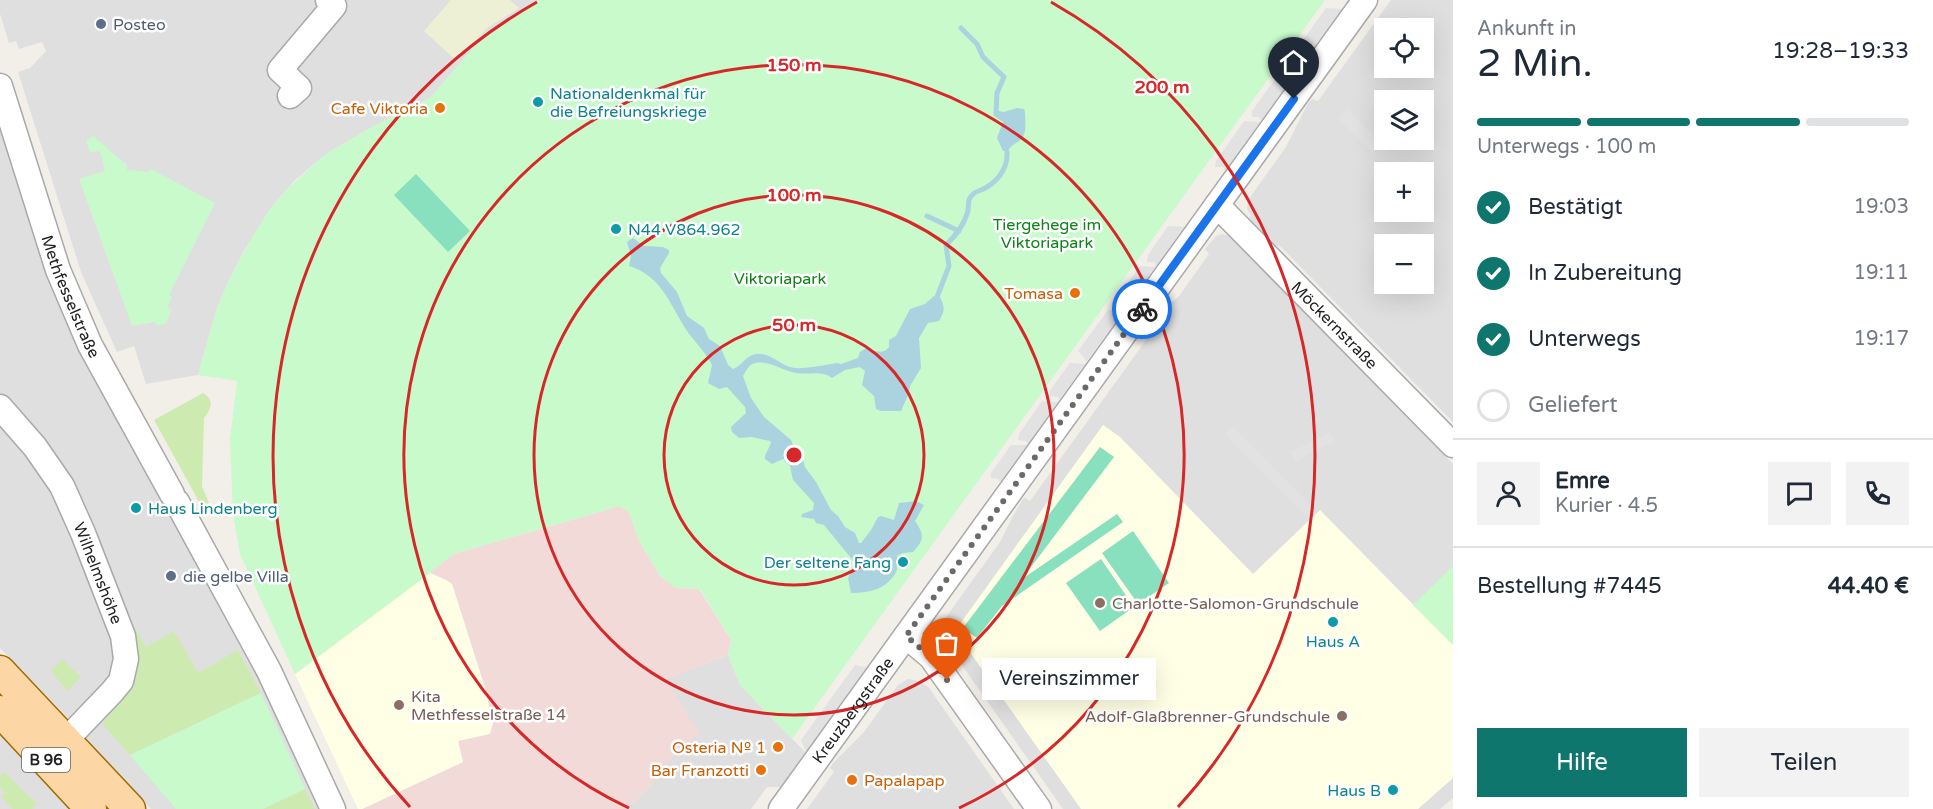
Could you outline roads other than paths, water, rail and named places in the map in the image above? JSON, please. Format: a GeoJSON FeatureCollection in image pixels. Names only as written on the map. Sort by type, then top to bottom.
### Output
{"type":"FeatureCollection","features":[{"type":"Feature","properties":{"kind":"main road","name":"B 96"},"geometry":{"type":"LineString","coordinates":[[0,671],[130,809]]}},
{"type":"Feature","properties":{"kind":"main road","name":"B 96"},"geometry":{"type":"LineString","coordinates":[[0,711],[92,809]]}},
{"type":"Feature","properties":{"kind":"street"},"geometry":{"type":"LineString","coordinates":[[290,96],[299,88],[280,70],[334,6],[328,0]]}},
{"type":"Feature","properties":{"kind":"street","name":"Kreuzbergstraße"},"geometry":{"type":"LineString","coordinates":[[781,809],[1365,0]]}},
{"type":"Feature","properties":{"kind":"street","name":"Methfesselstraße"},"geometry":{"type":"LineString","coordinates":[[0,86],[58,270],[90,345],[269,671],[333,809]]}},
{"type":"Feature","properties":{"kind":"street","name":"Möckernstraße"},"geometry":{"type":"LineString","coordinates":[[1217,205],[1453,445]]}},
{"type":"Feature","properties":{"kind":"street","name":"Wilhelmshöhe"},"geometry":{"type":"LineString","coordinates":[[0,407],[35,447],[62,486],[123,636],[126,659],[121,681],[66,740]]}},
{"type":"Feature","properties":{"kind":"street"},"geometry":{"type":"LineString","coordinates":[[906,636],[931,657],[1039,809]]}},
{"type":"Feature","properties":{"kind":"water"},"geometry":{"type":"Polygon","coordinates":[[[1017,108],[1024,109],[1025,131],[1022,138],[1008,151],[1003,151],[997,138],[1003,122],[993,115],[999,111],[1004,112],[1017,108]]]}},
{"type":"Feature","properties":{"kind":"water"},"geometry":{"type":"Polygon","coordinates":[[[633,238],[644,246],[663,247],[669,250],[660,268],[661,273],[677,292],[687,316],[704,328],[709,339],[720,346],[728,365],[733,369],[756,354],[766,355],[790,367],[799,368],[841,364],[858,358],[860,352],[866,348],[878,352],[884,351],[889,347],[889,340],[896,336],[910,309],[925,304],[934,296],[940,297],[944,309],[939,321],[928,323],[919,338],[921,368],[910,386],[901,411],[876,409],[874,396],[862,385],[865,371],[860,367],[845,370],[832,378],[820,373],[796,373],[760,362],[751,365],[743,376],[751,398],[764,417],[791,440],[831,510],[845,527],[855,533],[859,543],[871,530],[878,517],[894,520],[899,503],[916,501],[924,505],[915,521],[922,537],[920,544],[913,552],[897,556],[897,570],[884,586],[872,591],[851,593],[848,578],[855,563],[824,525],[816,523],[814,519],[801,517],[802,514],[813,510],[814,503],[793,480],[790,466],[783,459],[772,464],[765,459],[770,441],[752,437],[739,438],[732,432],[731,427],[746,413],[745,407],[727,387],[719,389],[708,383],[712,365],[687,331],[664,292],[650,277],[629,266],[631,256],[627,242],[633,238]]]}},
{"type":"Feature","properties":{"kind":"waterway"},"geometry":{"type":"LineString","coordinates":[[961,28],[977,44],[983,57],[1004,77],[997,93],[996,113]]}},
{"type":"Feature","properties":{"kind":"waterway"},"geometry":{"type":"LineString","coordinates":[[937,297],[949,266],[946,245],[963,223],[971,197],[992,184],[1002,172],[1007,152]]}},
{"type":"Feature","properties":{"kind":"waterway"},"geometry":{"type":"LineString","coordinates":[[927,216],[959,231]]}},
{"type":"Feature","properties":{"kind":"place","name":"Posteo"},"geometry":{"type":"Point","coordinates":[101,24]}},
{"type":"Feature","properties":{"kind":"place","name":"Nationaldenkmal für die Befreiungskriege"},"geometry":{"type":"Point","coordinates":[538,102]}},
{"type":"Feature","properties":{"kind":"place","name":"Cafe Viktoria"},"geometry":{"type":"Point","coordinates":[440,108]}},
{"type":"Feature","properties":{"kind":"place","name":"N44 V864.962"},"geometry":{"type":"Point","coordinates":[616,229]}},
{"type":"Feature","properties":{"kind":"place","name":"Tomasa"},"geometry":{"type":"Point","coordinates":[1075,293]}},
{"type":"Feature","properties":{"kind":"place","name":"Haus Lindenberg"},"geometry":{"type":"Point","coordinates":[136,508]}},
{"type":"Feature","properties":{"kind":"place","name":"Der seltene Fang"},"geometry":{"type":"Point","coordinates":[903,562]}},
{"type":"Feature","properties":{"kind":"place","name":"die gelbe Villa"},"geometry":{"type":"Point","coordinates":[171,576]}},
{"type":"Feature","properties":{"kind":"place","name":"Charlotte-Salomon-Grundschule"},"geometry":{"type":"Point","coordinates":[1100,603]}},
{"type":"Feature","properties":{"kind":"place","name":"Haus A"},"geometry":{"type":"Point","coordinates":[1333,622]}},
{"type":"Feature","properties":{"kind":"place","name":"Vereinszimmer"},"geometry":{"type":"Point","coordinates":[947,680]}},
{"type":"Feature","properties":{"kind":"place","name":"Kita Methfesselstraße 14"},"geometry":{"type":"Point","coordinates":[399,705]}},
{"type":"Feature","properties":{"kind":"place","name":"Adolf-Glaßbrenner-Grundschule"},"geometry":{"type":"Point","coordinates":[1342,716]}},
{"type":"Feature","properties":{"kind":"place","name":"Osteria Nº 1"},"geometry":{"type":"Point","coordinates":[778,747]}},
{"type":"Feature","properties":{"kind":"place","name":"Bar Franzotti"},"geometry":{"type":"Point","coordinates":[761,770]}},
{"type":"Feature","properties":{"kind":"place","name":"Papalapap"},"geometry":{"type":"Point","coordinates":[852,780]}},
{"type":"Feature","properties":{"kind":"place","name":"Haus B"},"geometry":{"type":"Point","coordinates":[1393,790]}},
{"type":"Feature","properties":{"kind":"park label","name":"Tiergehege im Viktoriapark"},"geometry":{"type":"Point","coordinates":[1047,233]}},
{"type":"Feature","properties":{"kind":"park label","name":"Viktoriapark"},"geometry":{"type":"Point","coordinates":[780,278]}}]}
